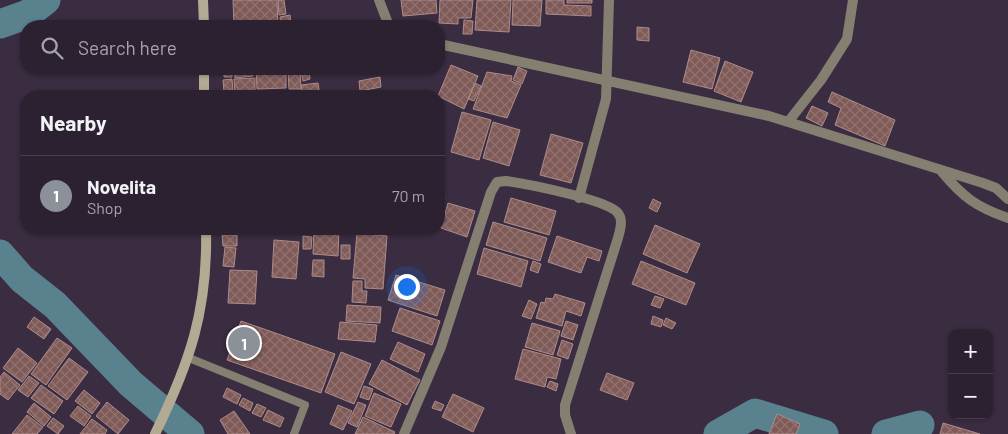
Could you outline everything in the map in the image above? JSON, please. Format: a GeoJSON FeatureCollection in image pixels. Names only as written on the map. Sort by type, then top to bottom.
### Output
{"type":"FeatureCollection","features":[{"type":"Feature","properties":{"kind":"main road"},"geometry":{"type":"LineString","coordinates":[[203,0],[204,20]]}},
{"type":"Feature","properties":{"kind":"main road"},"geometry":{"type":"LineString","coordinates":[[204,75],[204,90]]}},
{"type":"Feature","properties":{"kind":"main road"},"geometry":{"type":"LineString","coordinates":[[157,431],[189,358],[203,296],[206,235]]}},
{"type":"Feature","properties":{"kind":"street"},"geometry":{"type":"LineString","coordinates":[[379,0],[387,20]]}},
{"type":"Feature","properties":{"kind":"street"},"geometry":{"type":"LineString","coordinates":[[579,198],[602,119],[606,81],[609,0]]}},
{"type":"Feature","properties":{"kind":"street"},"geometry":{"type":"LineString","coordinates":[[788,122],[821,80],[847,39],[853,0]]}},
{"type":"Feature","properties":{"kind":"street"},"geometry":{"type":"LineString","coordinates":[[445,45],[788,122],[942,172],[989,185],[996,188],[1008,199]]}},
{"type":"Feature","properties":{"kind":"street"},"geometry":{"type":"LineString","coordinates":[[942,172],[962,195],[979,207],[1008,218]]}},
{"type":"Feature","properties":{"kind":"street"},"geometry":{"type":"LineString","coordinates":[[404,434],[441,347],[494,186],[500,181],[506,180],[612,208],[620,216],[621,227],[565,405],[565,415],[571,434]]}},
{"type":"Feature","properties":{"kind":"lane"},"geometry":{"type":"LineString","coordinates":[[189,358],[305,405],[294,434]]}},
{"type":"Feature","properties":{"kind":"building"},"geometry":{"type":"Polygon","coordinates":[[[233,0],[277,0],[278,20],[234,20],[233,0]]]}},
{"type":"Feature","properties":{"kind":"building"},"geometry":{"type":"Polygon","coordinates":[[[278,0],[284,0],[286,14],[279,15],[278,0]]]}},
{"type":"Feature","properties":{"kind":"building"},"geometry":{"type":"Polygon","coordinates":[[[401,0],[436,0],[437,13],[403,16],[401,0]]]}},
{"type":"Feature","properties":{"kind":"building"},"geometry":{"type":"Polygon","coordinates":[[[440,0],[473,0],[471,18],[458,18],[458,24],[445,23],[445,20],[439,20],[440,0]]]}},
{"type":"Feature","properties":{"kind":"building"},"geometry":{"type":"Polygon","coordinates":[[[477,0],[511,0],[509,32],[475,30],[477,0]]]}},
{"type":"Feature","properties":{"kind":"building"},"geometry":{"type":"Polygon","coordinates":[[[513,0],[542,0],[540,26],[512,25],[513,0]]]}},
{"type":"Feature","properties":{"kind":"building"},"geometry":{"type":"Polygon","coordinates":[[[546,0],[564,0],[564,5],[591,6],[591,16],[546,14],[546,0]]]}},
{"type":"Feature","properties":{"kind":"building"},"geometry":{"type":"Polygon","coordinates":[[[567,0],[592,0],[592,3],[567,3],[567,0]]]}},
{"type":"Feature","properties":{"kind":"building"},"geometry":{"type":"Polygon","coordinates":[[[290,15],[290,20],[280,20],[280,17],[290,15]]]}},
{"type":"Feature","properties":{"kind":"building"},"geometry":{"type":"Polygon","coordinates":[[[464,20],[473,21],[472,34],[463,34],[464,20]]]}},
{"type":"Feature","properties":{"kind":"building"},"geometry":{"type":"Polygon","coordinates":[[[637,27],[649,28],[649,41],[637,40],[637,27]]]}},
{"type":"Feature","properties":{"kind":"building"},"geometry":{"type":"Polygon","coordinates":[[[691,50],[720,58],[712,89],[683,82],[691,50]]]}},
{"type":"Feature","properties":{"kind":"building"},"geometry":{"type":"Polygon","coordinates":[[[725,61],[753,72],[741,102],[714,91],[725,61]]]}},
{"type":"Feature","properties":{"kind":"building"},"geometry":{"type":"Polygon","coordinates":[[[451,65],[478,76],[464,109],[445,100],[445,90],[441,90],[451,65]]]}},
{"type":"Feature","properties":{"kind":"building"},"geometry":{"type":"Polygon","coordinates":[[[518,67],[527,71],[522,84],[513,80],[518,67]]]}},
{"type":"Feature","properties":{"kind":"building"},"geometry":{"type":"Polygon","coordinates":[[[487,72],[512,76],[511,81],[521,85],[507,118],[473,109],[487,72]]]}},
{"type":"Feature","properties":{"kind":"building"},"geometry":{"type":"Polygon","coordinates":[[[224,75],[232,75],[232,77],[224,77],[224,75]]]}},
{"type":"Feature","properties":{"kind":"building"},"geometry":{"type":"Polygon","coordinates":[[[235,75],[253,76],[235,78],[235,75]]]}},
{"type":"Feature","properties":{"kind":"building"},"geometry":{"type":"Polygon","coordinates":[[[256,75],[286,75],[286,88],[257,89],[256,75]]]}},
{"type":"Feature","properties":{"kind":"building"},"geometry":{"type":"Polygon","coordinates":[[[288,75],[300,75],[301,89],[289,89],[288,75]]]}},
{"type":"Feature","properties":{"kind":"building"},"geometry":{"type":"Polygon","coordinates":[[[302,75],[310,75],[310,79],[303,81],[302,75]]]}},
{"type":"Feature","properties":{"kind":"building"},"geometry":{"type":"Polygon","coordinates":[[[380,77],[381,87],[360,90],[359,81],[380,77]]]}},
{"type":"Feature","properties":{"kind":"building"},"geometry":{"type":"Polygon","coordinates":[[[255,78],[255,90],[235,90],[234,79],[255,78]]]}},
{"type":"Feature","properties":{"kind":"building"},"geometry":{"type":"Polygon","coordinates":[[[232,79],[233,90],[224,90],[223,80],[232,79]]]}},
{"type":"Feature","properties":{"kind":"building"},"geometry":{"type":"Polygon","coordinates":[[[318,83],[319,90],[302,90],[301,85],[318,83]]]}},
{"type":"Feature","properties":{"kind":"building"},"geometry":{"type":"Polygon","coordinates":[[[475,83],[481,86],[474,101],[468,99],[475,83]]]}},
{"type":"Feature","properties":{"kind":"building"},"geometry":{"type":"Polygon","coordinates":[[[832,92],[895,120],[885,146],[835,125],[841,108],[828,102],[832,92]]]}},
{"type":"Feature","properties":{"kind":"building"},"geometry":{"type":"Polygon","coordinates":[[[812,106],[828,113],[822,126],[806,118],[812,106]]]}},
{"type":"Feature","properties":{"kind":"building"},"geometry":{"type":"Polygon","coordinates":[[[462,112],[491,120],[479,160],[451,152],[462,112]]]}},
{"type":"Feature","properties":{"kind":"building"},"geometry":{"type":"Polygon","coordinates":[[[493,122],[520,130],[509,166],[483,158],[493,122]]]}},
{"type":"Feature","properties":{"kind":"building"},"geometry":{"type":"Polygon","coordinates":[[[551,134],[583,143],[571,183],[540,175],[551,134]]]}},
{"type":"Feature","properties":{"kind":"building"},"geometry":{"type":"Polygon","coordinates":[[[511,198],[556,211],[549,235],[504,222],[511,198]]]}},
{"type":"Feature","properties":{"kind":"building"},"geometry":{"type":"Polygon","coordinates":[[[653,199],[661,203],[657,212],[649,208],[653,199]]]}},
{"type":"Feature","properties":{"kind":"building"},"geometry":{"type":"Polygon","coordinates":[[[448,203],[475,211],[467,237],[445,229],[445,214],[448,203]]]}},
{"type":"Feature","properties":{"kind":"building"},"geometry":{"type":"Polygon","coordinates":[[[493,222],[547,238],[540,261],[486,245],[493,222]]]}},
{"type":"Feature","properties":{"kind":"building"},"geometry":{"type":"Polygon","coordinates":[[[655,225],[700,244],[687,273],[643,254],[655,225]]]}},
{"type":"Feature","properties":{"kind":"building"},"geometry":{"type":"Polygon","coordinates":[[[222,235],[237,235],[237,246],[223,246],[222,235]]]}},
{"type":"Feature","properties":{"kind":"building"},"geometry":{"type":"Polygon","coordinates":[[[314,235],[339,235],[338,256],[313,254],[314,235]]]}},
{"type":"Feature","properties":{"kind":"building"},"geometry":{"type":"Polygon","coordinates":[[[357,235],[387,236],[383,289],[365,288],[365,279],[353,278],[357,235]]]}},
{"type":"Feature","properties":{"kind":"building"},"geometry":{"type":"Polygon","coordinates":[[[303,236],[312,237],[311,249],[303,249],[303,236]]]}},
{"type":"Feature","properties":{"kind":"building"},"geometry":{"type":"Polygon","coordinates":[[[557,236],[602,251],[599,261],[587,257],[581,273],[548,262],[557,236]]]}},
{"type":"Feature","properties":{"kind":"building"},"geometry":{"type":"Polygon","coordinates":[[[274,240],[299,242],[296,279],[272,277],[274,240]]]}},
{"type":"Feature","properties":{"kind":"building"},"geometry":{"type":"Polygon","coordinates":[[[341,245],[350,245],[350,259],[341,259],[341,245]]]}},
{"type":"Feature","properties":{"kind":"building"},"geometry":{"type":"Polygon","coordinates":[[[225,247],[236,248],[234,267],[223,266],[225,247]]]}},
{"type":"Feature","properties":{"kind":"building"},"geometry":{"type":"Polygon","coordinates":[[[484,248],[528,261],[521,287],[477,274],[484,248]]]}},
{"type":"Feature","properties":{"kind":"building"},"geometry":{"type":"Polygon","coordinates":[[[313,260],[324,260],[324,277],[312,276],[313,260]]]}},
{"type":"Feature","properties":{"kind":"building"},"geometry":{"type":"Polygon","coordinates":[[[533,261],[541,264],[538,273],[530,270],[533,261]]]}},
{"type":"Feature","properties":{"kind":"building"},"geometry":{"type":"Polygon","coordinates":[[[641,261],[695,283],[686,305],[632,284],[641,261]]]}},
{"type":"Feature","properties":{"kind":"building"},"geometry":{"type":"Polygon","coordinates":[[[230,270],[257,271],[255,304],[228,303],[230,270]]]}},
{"type":"Feature","properties":{"kind":"building"},"geometry":{"type":"Polygon","coordinates":[[[396,275],[445,290],[437,316],[388,300],[396,275]]]}},
{"type":"Feature","properties":{"kind":"building"},"geometry":{"type":"Polygon","coordinates":[[[353,281],[362,281],[362,291],[367,291],[366,303],[352,302],[353,281]]]}},
{"type":"Feature","properties":{"kind":"building"},"geometry":{"type":"Polygon","coordinates":[[[555,294],[585,303],[581,316],[566,311],[562,326],[536,318],[541,302],[545,303],[546,298],[553,299],[555,294]]]}},
{"type":"Feature","properties":{"kind":"building"},"geometry":{"type":"Polygon","coordinates":[[[655,296],[664,299],[660,308],[651,305],[655,296]]]}},
{"type":"Feature","properties":{"kind":"building"},"geometry":{"type":"Polygon","coordinates":[[[529,300],[537,304],[531,319],[522,316],[529,300]]]}},
{"type":"Feature","properties":{"kind":"building"},"geometry":{"type":"Polygon","coordinates":[[[347,305],[381,307],[380,323],[346,321],[347,305]]]}},
{"type":"Feature","properties":{"kind":"building"},"geometry":{"type":"Polygon","coordinates":[[[400,308],[440,321],[432,345],[392,331],[400,308]]]}},
{"type":"Feature","properties":{"kind":"building"},"geometry":{"type":"Polygon","coordinates":[[[653,316],[663,320],[661,327],[651,324],[653,316]]]}},
{"type":"Feature","properties":{"kind":"building"},"geometry":{"type":"Polygon","coordinates":[[[34,317],[51,329],[44,339],[27,327],[34,317]]]}},
{"type":"Feature","properties":{"kind":"building"},"geometry":{"type":"Polygon","coordinates":[[[666,318],[676,323],[672,329],[663,325],[666,318]]]}},
{"type":"Feature","properties":{"kind":"building"},"geometry":{"type":"Polygon","coordinates":[[[241,321],[335,354],[321,393],[227,360],[241,321]]]}},
{"type":"Feature","properties":{"kind":"building"},"geometry":{"type":"Polygon","coordinates":[[[566,321],[578,325],[573,340],[561,336],[566,321]]]}},
{"type":"Feature","properties":{"kind":"building"},"geometry":{"type":"Polygon","coordinates":[[[340,322],[377,325],[375,342],[338,339],[340,322]]]}},
{"type":"Feature","properties":{"kind":"building"},"geometry":{"type":"Polygon","coordinates":[[[532,323],[560,331],[553,355],[525,347],[532,323]]]}},
{"type":"Feature","properties":{"kind":"building"},"geometry":{"type":"Polygon","coordinates":[[[57,338],[72,348],[46,385],[31,374],[57,338]]]}},
{"type":"Feature","properties":{"kind":"building"},"geometry":{"type":"Polygon","coordinates":[[[562,340],[573,344],[568,359],[557,355],[562,340]]]}},
{"type":"Feature","properties":{"kind":"building"},"geometry":{"type":"Polygon","coordinates":[[[398,342],[425,354],[418,372],[390,359],[398,342]]]}},
{"type":"Feature","properties":{"kind":"building"},"geometry":{"type":"Polygon","coordinates":[[[18,348],[37,363],[22,382],[3,368],[18,348]]]}},
{"type":"Feature","properties":{"kind":"building"},"geometry":{"type":"Polygon","coordinates":[[[523,349],[561,359],[556,379],[547,377],[545,387],[515,379],[523,349]]]}},
{"type":"Feature","properties":{"kind":"building"},"geometry":{"type":"Polygon","coordinates":[[[341,352],[371,364],[354,404],[325,392],[341,352]]]}},
{"type":"Feature","properties":{"kind":"building"},"geometry":{"type":"Polygon","coordinates":[[[69,358],[88,372],[67,400],[48,386],[69,358]]]}},
{"type":"Feature","properties":{"kind":"building"},"geometry":{"type":"Polygon","coordinates":[[[382,360],[420,380],[407,405],[369,384],[382,360]]]}},
{"type":"Feature","properties":{"kind":"building"},"geometry":{"type":"Polygon","coordinates":[[[4,372],[20,385],[8,400],[0,394],[0,377],[4,372]]]}},
{"type":"Feature","properties":{"kind":"building"},"geometry":{"type":"Polygon","coordinates":[[[607,373],[634,383],[627,400],[600,390],[607,373]]]}},
{"type":"Feature","properties":{"kind":"building"},"geometry":{"type":"Polygon","coordinates":[[[29,376],[39,383],[28,397],[18,390],[29,376]]]}},
{"type":"Feature","properties":{"kind":"building"},"geometry":{"type":"Polygon","coordinates":[[[550,381],[558,384],[556,391],[547,387],[550,381]]]}},
{"type":"Feature","properties":{"kind":"building"},"geometry":{"type":"Polygon","coordinates":[[[41,385],[63,401],[54,414],[31,398],[41,385]]]}},
{"type":"Feature","properties":{"kind":"building"},"geometry":{"type":"Polygon","coordinates":[[[364,386],[373,389],[369,400],[360,397],[364,386]]]}},
{"type":"Feature","properties":{"kind":"building"},"geometry":{"type":"Polygon","coordinates":[[[227,388],[241,395],[237,404],[223,397],[227,388]]]}},
{"type":"Feature","properties":{"kind":"building"},"geometry":{"type":"Polygon","coordinates":[[[84,390],[100,403],[92,414],[75,401],[84,390]]]}},
{"type":"Feature","properties":{"kind":"building"},"geometry":{"type":"Polygon","coordinates":[[[374,393],[401,404],[391,427],[365,416],[374,393]]]}},
{"type":"Feature","properties":{"kind":"building"},"geometry":{"type":"Polygon","coordinates":[[[453,394],[484,408],[473,432],[442,417],[453,394]]]}},
{"type":"Feature","properties":{"kind":"building"},"geometry":{"type":"Polygon","coordinates":[[[243,398],[253,403],[250,411],[239,405],[243,398]]]}},
{"type":"Feature","properties":{"kind":"building"},"geometry":{"type":"Polygon","coordinates":[[[435,401],[444,405],[441,411],[432,408],[435,401]]]}},
{"type":"Feature","properties":{"kind":"building"},"geometry":{"type":"Polygon","coordinates":[[[107,402],[129,420],[118,434],[96,416],[107,402]]]}},
{"type":"Feature","properties":{"kind":"building"},"geometry":{"type":"Polygon","coordinates":[[[358,402],[366,405],[357,427],[348,423],[358,402]]]}},
{"type":"Feature","properties":{"kind":"building"},"geometry":{"type":"Polygon","coordinates":[[[34,403],[51,417],[44,426],[27,412],[34,403]]]}},
{"type":"Feature","properties":{"kind":"building"},"geometry":{"type":"Polygon","coordinates":[[[257,404],[266,408],[261,417],[252,413],[257,404]]]}},
{"type":"Feature","properties":{"kind":"building"},"geometry":{"type":"Polygon","coordinates":[[[338,405],[352,411],[343,430],[330,424],[338,405]]]}},
{"type":"Feature","properties":{"kind":"building"},"geometry":{"type":"Polygon","coordinates":[[[78,406],[91,416],[84,426],[70,416],[78,406]]]}},
{"type":"Feature","properties":{"kind":"building"},"geometry":{"type":"Polygon","coordinates":[[[268,410],[284,418],[280,427],[263,420],[268,410]]]}},
{"type":"Feature","properties":{"kind":"building"},"geometry":{"type":"Polygon","coordinates":[[[234,411],[250,434],[228,434],[220,420],[234,411]]]}},
{"type":"Feature","properties":{"kind":"building"},"geometry":{"type":"Polygon","coordinates":[[[777,414],[800,424],[796,434],[769,434],[777,414]]]}},
{"type":"Feature","properties":{"kind":"building"},"geometry":{"type":"Polygon","coordinates":[[[27,415],[43,427],[37,434],[12,434],[27,415]]]}},
{"type":"Feature","properties":{"kind":"building"},"geometry":{"type":"Polygon","coordinates":[[[363,417],[395,432],[394,434],[355,434],[363,417]]]}},
{"type":"Feature","properties":{"kind":"building"},"geometry":{"type":"Polygon","coordinates":[[[53,418],[64,426],[58,434],[47,426],[53,418]]]}},
{"type":"Feature","properties":{"kind":"building"},"geometry":{"type":"Polygon","coordinates":[[[92,419],[107,430],[105,434],[80,434],[92,419]]]}},
{"type":"Feature","properties":{"kind":"building"},"geometry":{"type":"Polygon","coordinates":[[[943,423],[980,434],[940,434],[943,423]]]}},
{"type":"Feature","properties":{"kind":"waterway"},"geometry":{"type":"LineString","coordinates":[[0,24],[28,14],[46,0]]}},
{"type":"Feature","properties":{"kind":"waterway"},"geometry":{"type":"LineString","coordinates":[[0,254],[22,279],[55,305],[131,384],[190,434]]}},
{"type":"Feature","properties":{"kind":"waterway"},"geometry":{"type":"LineString","coordinates":[[718,434],[755,413],[824,434]]}},
{"type":"Feature","properties":{"kind":"waterway"},"geometry":{"type":"LineString","coordinates":[[886,434],[920,425]]}},
{"type":"Feature","properties":{"kind":"place","name":"Novelita"},"geometry":{"type":"Point","coordinates":[244,343]}}]}
